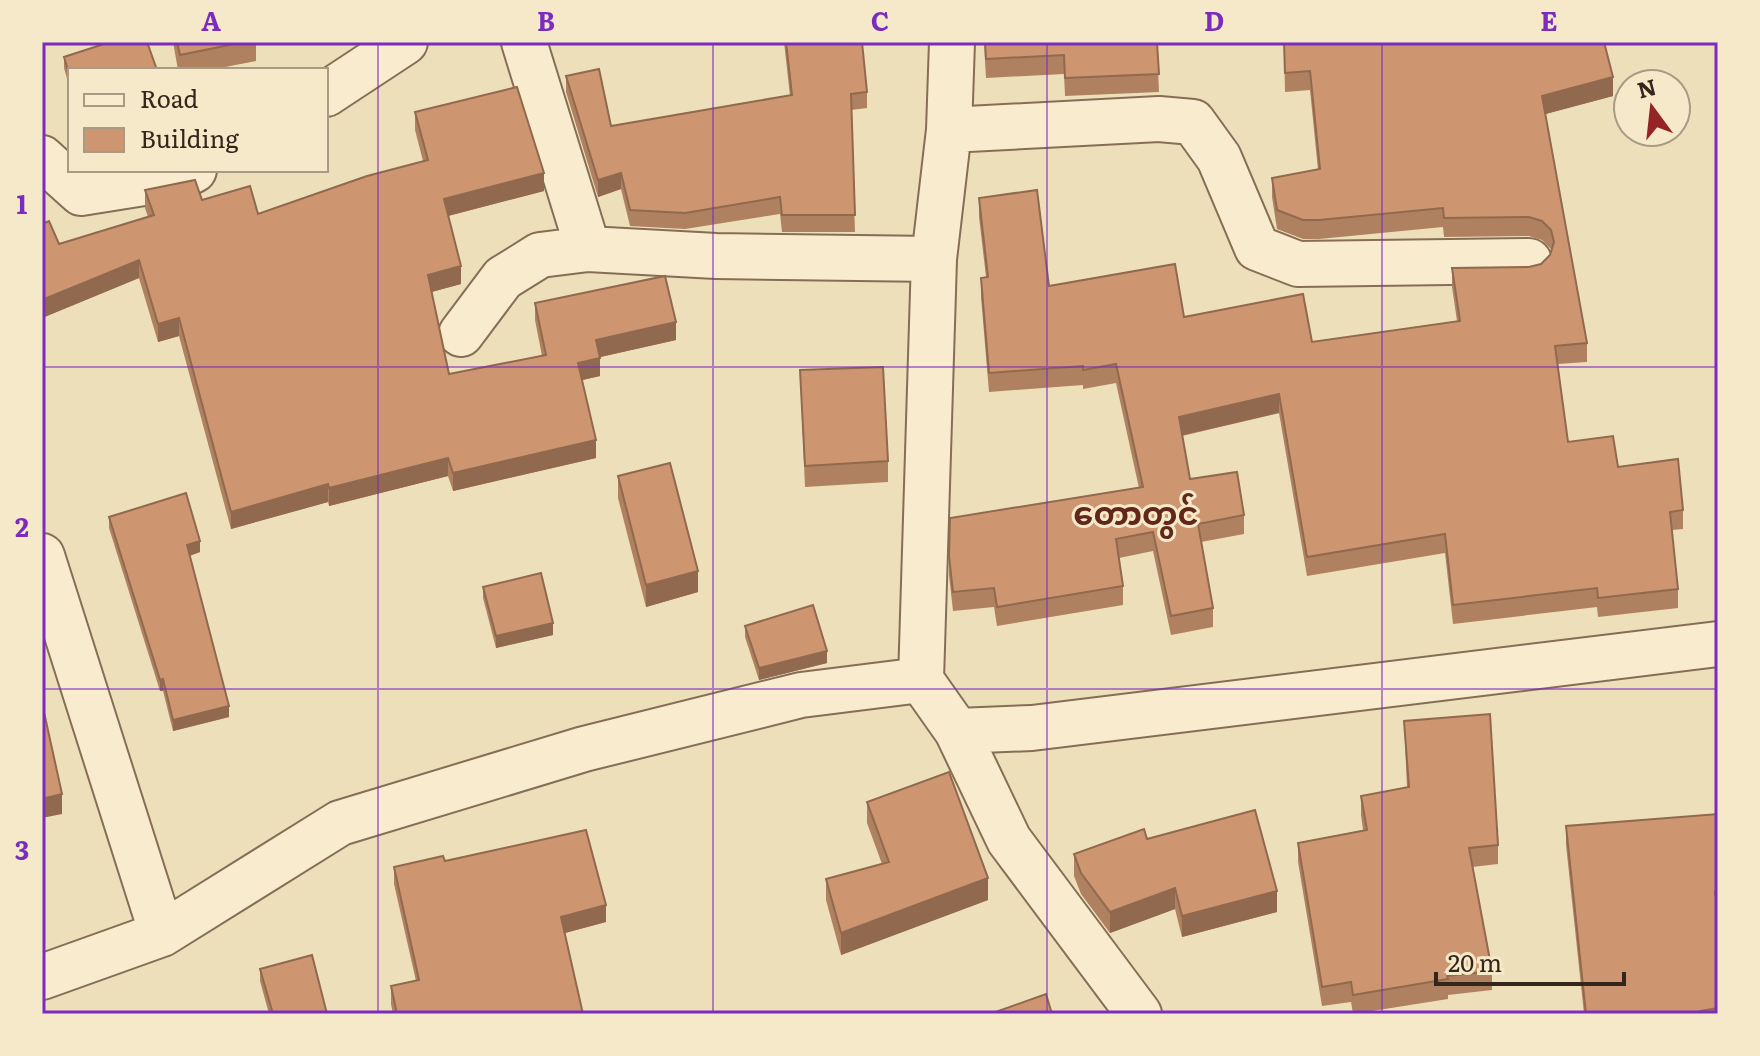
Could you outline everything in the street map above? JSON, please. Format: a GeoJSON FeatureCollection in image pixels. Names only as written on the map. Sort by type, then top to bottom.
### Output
{"type":"FeatureCollection","features":[{"type":"Feature","properties":{"kind":"street"},"geometry":{"type":"LineString","coordinates":[[328,93],[405,42]]}},
{"type":"Feature","properties":{"kind":"street"},"geometry":{"type":"LineString","coordinates":[[524,42],[588,249]]}},
{"type":"Feature","properties":{"kind":"street"},"geometry":{"type":"LineString","coordinates":[[952,42],[949,130],[934,259],[921,680],[957,731],[1009,840],[1139,1014]]}},
{"type":"Feature","properties":{"kind":"street"},"geometry":{"type":"LineString","coordinates":[[949,130],[1159,119],[1193,122],[1219,158],[1257,248],[1298,264],[1529,261]]}},
{"type":"Feature","properties":{"kind":"street"},"geometry":{"type":"LineString","coordinates":[[42,158],[81,193],[181,177],[190,172]]}},
{"type":"Feature","properties":{"kind":"street"},"geometry":{"type":"LineString","coordinates":[[461,334],[503,278],[540,255],[588,249],[716,256],[934,259]]}},
{"type":"Feature","properties":{"kind":"street"},"geometry":{"type":"LineString","coordinates":[[42,556],[162,934]]}},
{"type":"Feature","properties":{"kind":"street"},"geometry":{"type":"LineString","coordinates":[[957,731],[1032,728],[1718,644]]}},
{"type":"Feature","properties":{"kind":"street"},"geometry":{"type":"LineString","coordinates":[[42,977],[162,934],[340,823],[584,749],[801,695],[921,680]]}},
{"type":"Feature","properties":{"kind":"building"},"geometry":{"type":"Polygon","coordinates":[[[110,42],[147,42],[156,68],[68,70],[64,57],[110,42]]]}},
{"type":"Feature","properties":{"kind":"building"},"geometry":{"type":"Polygon","coordinates":[[[177,42],[244,42],[180,55],[177,42]]]}},
{"type":"Feature","properties":{"kind":"building"},"geometry":{"type":"Polygon","coordinates":[[[786,42],[862,42],[867,92],[851,94],[855,215],[782,215],[780,197],[685,213],[630,210],[621,173],[598,180],[566,76],[599,69],[611,126],[792,95],[786,42]]]}},
{"type":"Feature","properties":{"kind":"building"},"geometry":{"type":"Polygon","coordinates":[[[985,42],[1157,42],[1159,74],[1065,78],[1064,55],[986,59],[985,42]]]}},
{"type":"Feature","properties":{"kind":"building"},"geometry":{"type":"Polygon","coordinates":[[[1284,42],[1604,42],[1612,77],[1542,96],[1587,343],[1555,346],[1568,442],[1613,436],[1618,467],[1678,459],[1683,510],[1670,512],[1678,589],[1598,598],[1597,588],[1453,605],[1445,534],[1307,557],[1279,394],[1179,417],[1190,479],[1237,472],[1244,515],[1198,524],[1213,608],[1171,616],[1153,532],[1116,539],[1123,586],[997,607],[994,588],[953,592],[949,556],[950,518],[1143,487],[1116,364],[1083,370],[1083,366],[989,373],[981,278],[988,277],[979,198],[1037,190],[1049,286],[1175,264],[1184,317],[1303,294],[1312,342],[1460,321],[1452,268],[1529,267],[1541,264],[1550,255],[1554,242],[1551,230],[1542,221],[1529,217],[1444,218],[1443,208],[1303,220],[1277,210],[1272,178],[1320,169],[1310,71],[1285,73],[1284,42]]]}},
{"type":"Feature","properties":{"kind":"building"},"geometry":{"type":"Polygon","coordinates":[[[517,87],[544,173],[444,199],[461,266],[428,275],[449,374],[546,355],[535,303],[665,276],[676,322],[596,340],[600,358],[578,363],[596,440],[453,473],[448,458],[329,488],[328,484],[231,512],[179,318],[158,324],[139,260],[42,300],[42,224],[49,221],[59,244],[154,215],[145,190],[195,180],[202,200],[250,186],[258,214],[367,176],[428,160],[415,112],[517,87]]]}},
{"type":"Feature","properties":{"kind":"building"},"geometry":{"type":"Polygon","coordinates":[[[883,367],[888,461],[805,466],[800,370],[883,367]]]}},
{"type":"Feature","properties":{"kind":"building"},"geometry":{"type":"Polygon","coordinates":[[[670,463],[698,571],[646,585],[618,476],[670,463]]]}},
{"type":"Feature","properties":{"kind":"building"},"geometry":{"type":"Polygon","coordinates":[[[186,493],[200,541],[187,545],[229,706],[173,720],[163,679],[160,680],[109,517],[186,493]]]}},
{"type":"Feature","properties":{"kind":"building"},"geometry":{"type":"Polygon","coordinates":[[[541,573],[553,623],[496,636],[483,587],[541,573]]]}},
{"type":"Feature","properties":{"kind":"building"},"geometry":{"type":"Polygon","coordinates":[[[813,605],[827,651],[759,668],[745,626],[813,605]]]}},
{"type":"Feature","properties":{"kind":"building"},"geometry":{"type":"Polygon","coordinates":[[[42,703],[62,794],[42,799],[42,703]]]}},
{"type":"Feature","properties":{"kind":"building"},"geometry":{"type":"Polygon","coordinates":[[[1490,714],[1498,845],[1469,848],[1492,971],[1447,976],[1448,979],[1353,995],[1351,982],[1322,987],[1298,843],[1367,830],[1361,796],[1409,787],[1404,721],[1490,714]]]}},
{"type":"Feature","properties":{"kind":"building"},"geometry":{"type":"Polygon","coordinates":[[[949,772],[988,878],[841,933],[826,879],[889,862],[867,802],[949,772]]]}},
{"type":"Feature","properties":{"kind":"building"},"geometry":{"type":"Polygon","coordinates":[[[1255,810],[1277,891],[1182,916],[1175,888],[1110,912],[1081,873],[1074,854],[1144,829],[1147,839],[1255,810]]]}},
{"type":"Feature","properties":{"kind":"building"},"geometry":{"type":"Polygon","coordinates":[[[1718,814],[1718,891],[1715,892],[1718,911],[1718,1008],[1700,1011],[1700,1014],[1586,1014],[1566,826],[1718,814]]]}},
{"type":"Feature","properties":{"kind":"building"},"geometry":{"type":"Polygon","coordinates":[[[586,830],[606,905],[561,917],[583,1014],[397,1014],[391,986],[419,980],[394,867],[443,856],[445,861],[586,830]]]}},
{"type":"Feature","properties":{"kind":"building"},"geometry":{"type":"Polygon","coordinates":[[[312,955],[327,1014],[273,1014],[260,969],[312,955]]]}},
{"type":"Feature","properties":{"kind":"building"},"geometry":{"type":"Polygon","coordinates":[[[1046,994],[1052,1014],[990,1014],[1046,994]]]}},
{"type":"Feature","properties":{"kind":"district","name":"တောတွင်"},"geometry":{"type":"Point","coordinates":[1136,514]}}]}
